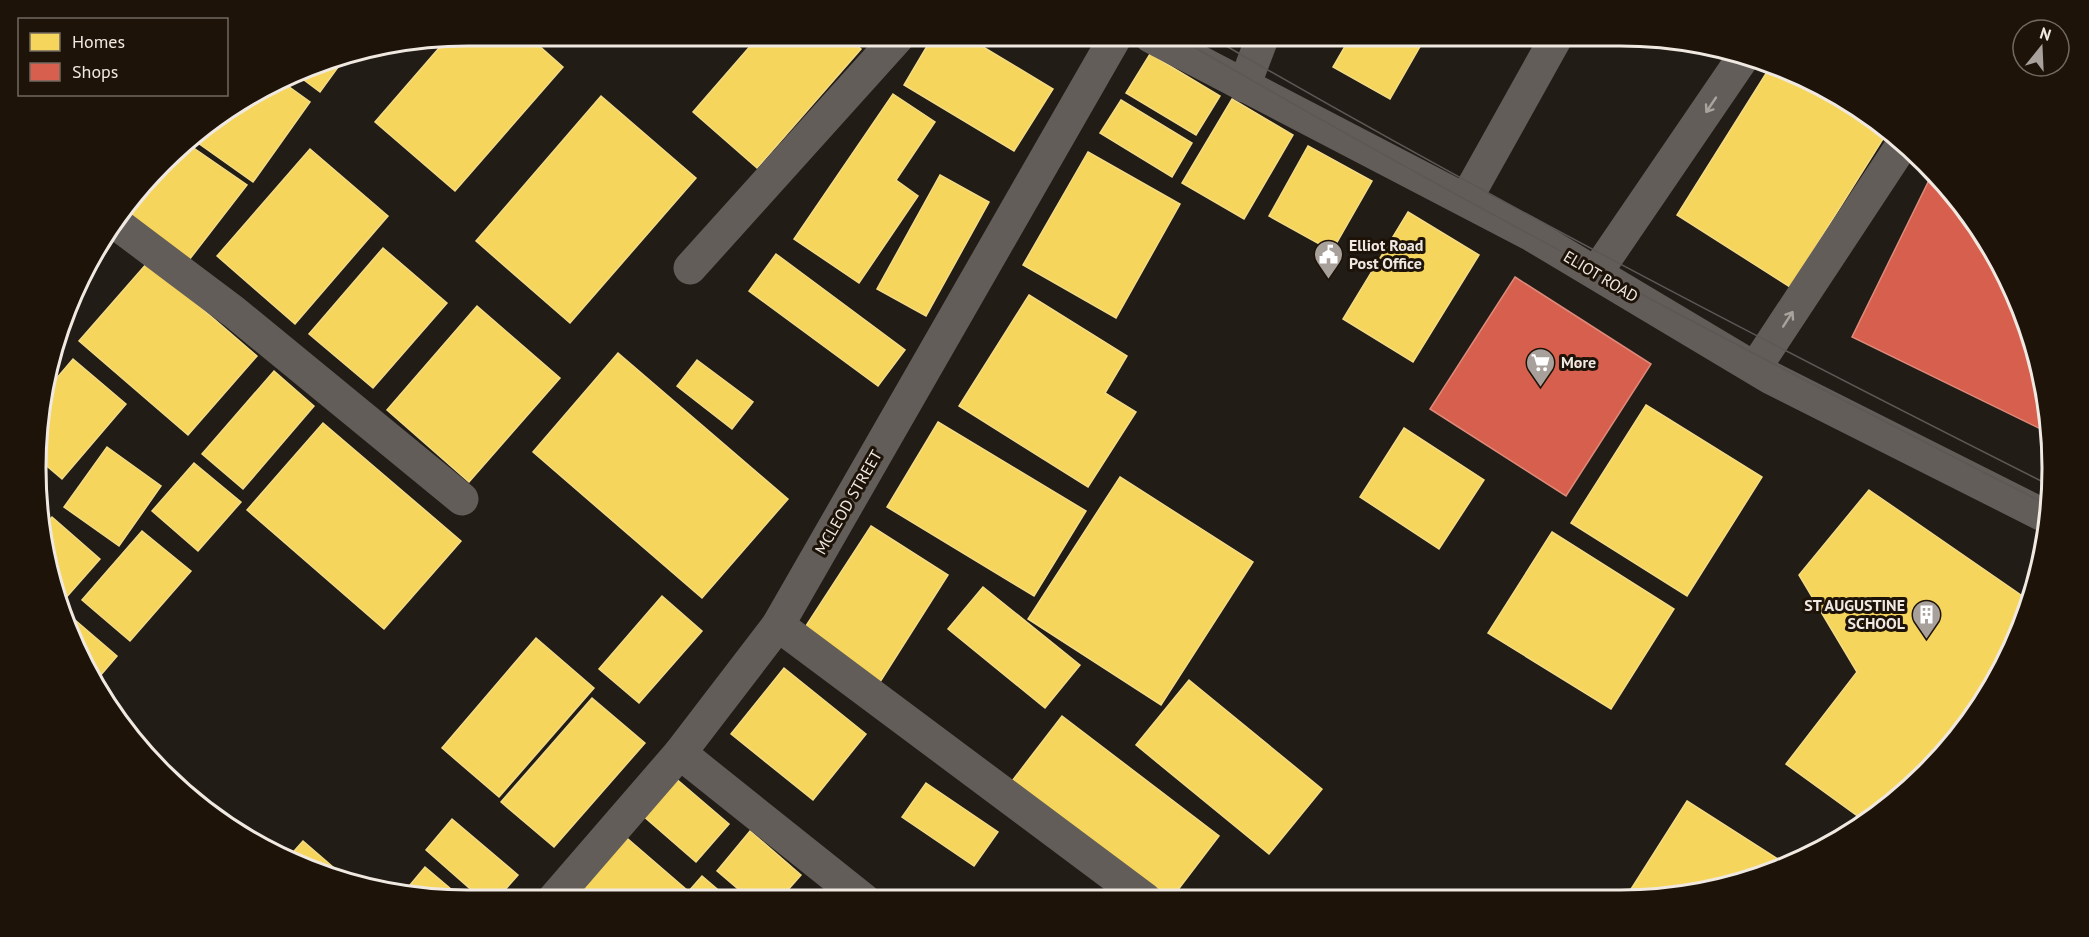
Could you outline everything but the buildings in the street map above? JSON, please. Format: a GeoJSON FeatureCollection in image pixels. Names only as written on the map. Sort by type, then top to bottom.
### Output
{"type":"FeatureCollection","features":[{"type":"Feature","properties":{"kind":"street"},"geometry":{"type":"LineString","coordinates":[[690,268],[889,46]]}},
{"type":"Feature","properties":{"kind":"street","name":"MCLEOD STREET"},"geometry":{"type":"LineString","coordinates":[[562,890],[680,753],[778,625],[1110,46]]}},
{"type":"Feature","properties":{"kind":"street","name":"ELIOT ROAD"},"geometry":{"type":"LineString","coordinates":[[1169,46],[1530,234],[1771,378],[2040,514]]}},
{"type":"Feature","properties":{"kind":"street"},"geometry":{"type":"LineString","coordinates":[[1244,86],[1259,46]]}},
{"type":"Feature","properties":{"kind":"street"},"geometry":{"type":"LineString","coordinates":[[1466,199],[1551,46]]}},
{"type":"Feature","properties":{"kind":"street"},"geometry":{"type":"LineString","coordinates":[[1596,273],[1739,64]]}},
{"type":"Feature","properties":{"kind":"street"},"geometry":{"type":"LineString","coordinates":[[1755,368],[1898,151]]}},
{"type":"Feature","properties":{"kind":"street"},"geometry":{"type":"LineString","coordinates":[[122,228],[234,312],[462,499]]}},
{"type":"Feature","properties":{"kind":"street"},"geometry":{"type":"LineString","coordinates":[[778,625],[1133,890]]}},
{"type":"Feature","properties":{"kind":"street"},"geometry":{"type":"LineString","coordinates":[[680,753],[851,890]]}},
{"type":"Feature","properties":{"kind":"tram line"},"geometry":{"type":"LineString","coordinates":[[1192,46],[1609,277],[2041,502]]}},
{"type":"Feature","properties":{"kind":"tram line"},"geometry":{"type":"LineString","coordinates":[[1226,46],[1521,211],[1838,378],[2042,481]]}},
{"type":"Feature","properties":{"kind":"place","name":"Elliot Road Post Office"},"geometry":{"type":"Point","coordinates":[1328,280]}},
{"type":"Feature","properties":{"kind":"place","name":"More"},"geometry":{"type":"Point","coordinates":[1540,388]}},
{"type":"Feature","properties":{"kind":"place","name":"ST AUGUSTINE SCHOOL"},"geometry":{"type":"Point","coordinates":[1926,640]}}]}
